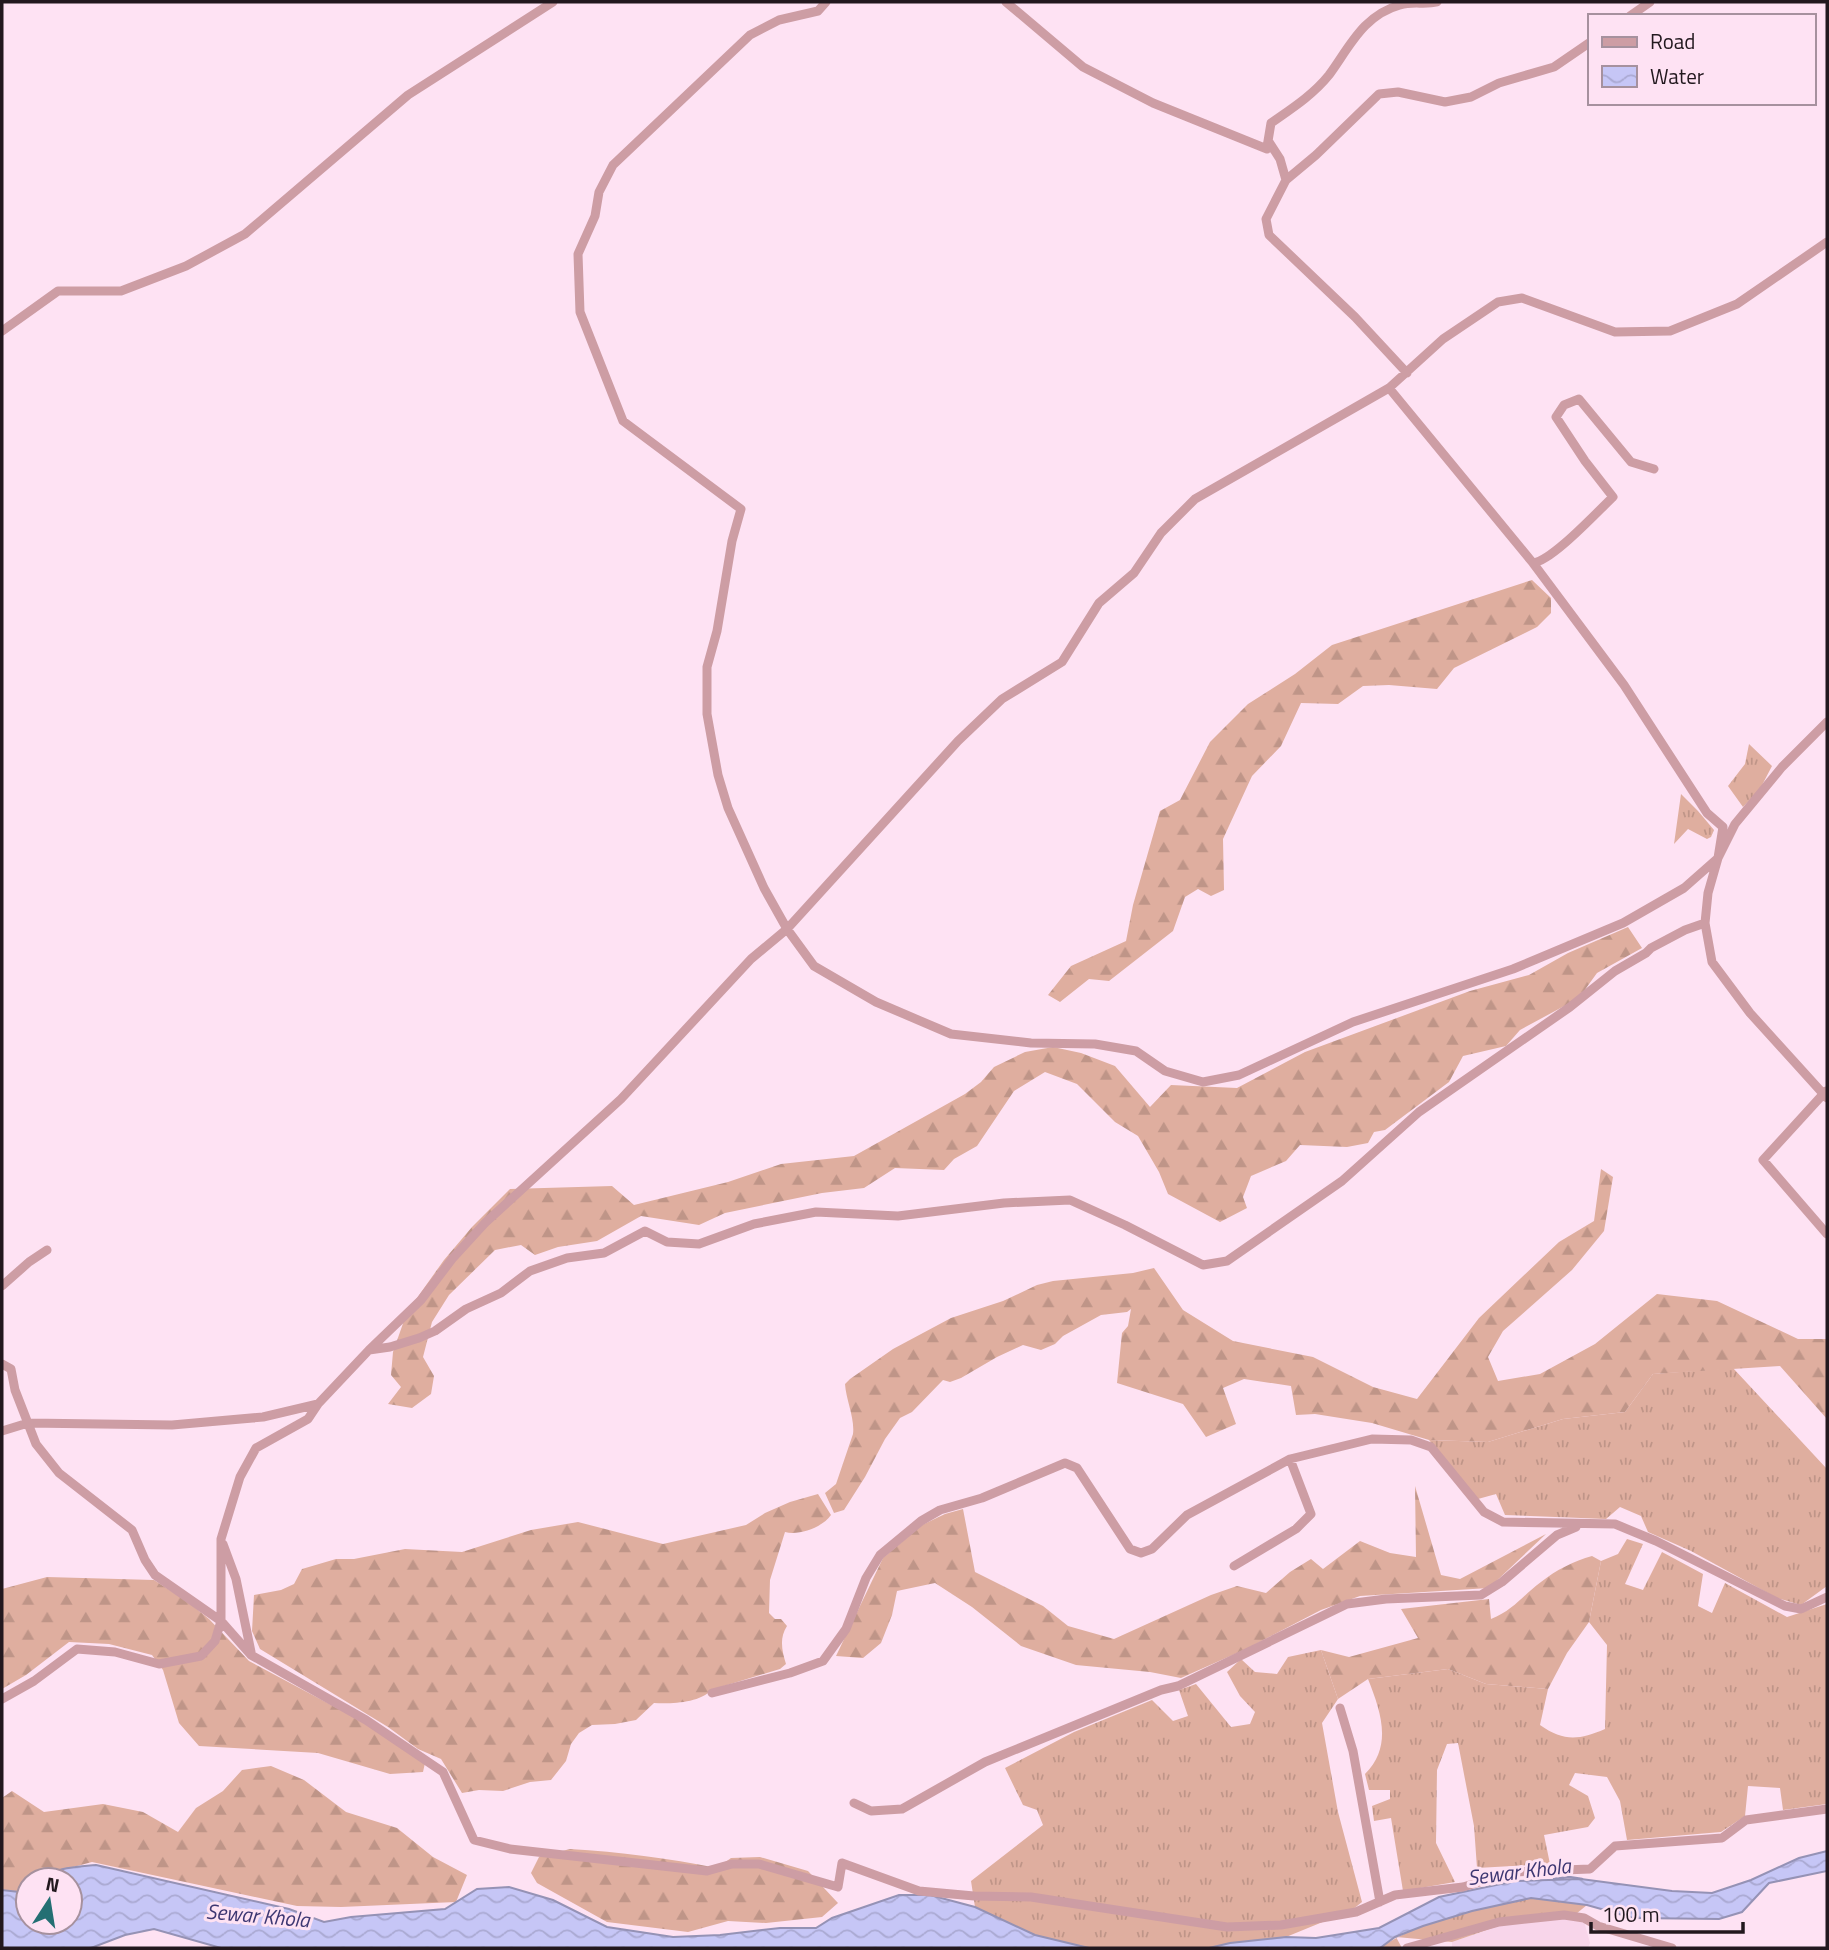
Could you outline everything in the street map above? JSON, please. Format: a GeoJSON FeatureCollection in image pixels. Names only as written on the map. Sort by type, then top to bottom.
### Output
{"type":"FeatureCollection","features":[{"type":"Feature","properties":{"kind":"street"},"geometry":{"type":"LineString","coordinates":[[2,331],[58,291],[121,291],[186,266],[245,234],[408,95],[553,2]]}},
{"type":"Feature","properties":{"kind":"street"},"geometry":{"type":"LineString","coordinates":[[826,2],[818,11],[779,20],[750,35],[613,166],[600,192],[595,216],[578,254],[580,312],[624,421],[741,509],[732,541],[717,631],[707,667],[707,714],[718,775],[729,808],[764,888],[787,929],[814,966],[876,1002],[951,1034],[1031,1043],[1095,1044],[1136,1051],[1166,1071],[1203,1082],[1239,1074],[1353,1022],[1513,969],[1623,923],[1684,888],[1718,858],[1735,824],[1782,767],[1827,722]]}},
{"type":"Feature","properties":{"kind":"street"},"geometry":{"type":"LineString","coordinates":[[1006,2],[1083,67],[1153,103],[1267,149]]}},
{"type":"Feature","properties":{"kind":"street"},"geometry":{"type":"LineString","coordinates":[[1267,149],[1271,123],[1298,105],[1328,76],[1350,41],[1372,19],[1400,5],[1437,2]]}},
{"type":"Feature","properties":{"kind":"street"},"geometry":{"type":"LineString","coordinates":[[1633,14],[1650,2]]}},
{"type":"Feature","properties":{"kind":"street"},"geometry":{"type":"LineString","coordinates":[[1407,373],[1355,317],[1269,235],[1266,219],[1286,180],[1379,94],[1398,92],[1445,102],[1471,97],[1499,83],[1554,66],[1588,44]]}},
{"type":"Feature","properties":{"kind":"street"},"geometry":{"type":"LineString","coordinates":[[1267,149],[1269,142],[1280,159],[1286,180]]}},
{"type":"Feature","properties":{"kind":"street"},"geometry":{"type":"LineString","coordinates":[[2,1699],[34,1681],[78,1649],[115,1652],[159,1664],[201,1656],[215,1641],[221,1621],[221,1539],[240,1477],[256,1448],[308,1419],[318,1404],[369,1350],[421,1300],[452,1259],[485,1223],[621,1098],[751,959],[787,929],[906,795],[958,741],[1002,699],[1062,662],[1099,603],[1134,573],[1161,533],[1195,499],[1389,388],[1443,339],[1498,302],[1522,298],[1615,332],[1670,331],[1737,304],[1827,242]]}},
{"type":"Feature","properties":{"kind":"street"},"geometry":{"type":"LineString","coordinates":[[1389,388],[1533,563],[1624,685],[1707,813],[1723,827],[1708,893],[1705,923],[1712,962],[1750,1013],[1826,1094],[1763,1160],[1827,1234]]}},
{"type":"Feature","properties":{"kind":"street"},"geometry":{"type":"LineString","coordinates":[[1533,563],[1541,562],[1613,497],[1556,417],[1564,405],[1579,400],[1631,461],[1654,469]]}},
{"type":"Feature","properties":{"kind":"street"},"geometry":{"type":"LineString","coordinates":[[369,1350],[390,1347],[435,1331],[466,1310],[501,1293],[530,1271],[568,1258],[604,1253],[645,1231],[667,1242],[699,1244],[754,1224],[816,1212],[898,1216],[1004,1203],[1070,1200],[1125,1224],[1203,1265],[1227,1261],[1342,1181],[1419,1112],[1570,1007],[1615,971],[1651,948],[1705,923]]}},
{"type":"Feature","properties":{"kind":"street"},"geometry":{"type":"LineString","coordinates":[[2,1286],[47,1250]]}},
{"type":"Feature","properties":{"kind":"street"},"geometry":{"type":"LineString","coordinates":[[2,1364],[11,1368],[16,1390],[36,1444],[59,1473],[132,1530],[155,1575],[221,1621],[251,1655],[366,1720],[443,1772],[474,1840],[510,1849],[707,1871],[733,1864],[759,1864],[838,1887],[842,1863],[919,1891],[1031,1897],[1227,1927],[1281,1925],[1356,1912],[1395,1895],[1463,1886],[1513,1872],[1590,1868],[1615,1846],[1721,1838],[1746,1821],[1827,1809]]}},
{"type":"Feature","properties":{"kind":"street"},"geometry":{"type":"LineString","coordinates":[[2,1431],[28,1423],[172,1425],[263,1417],[318,1404]]}},
{"type":"Feature","properties":{"kind":"street"},"geometry":{"type":"LineString","coordinates":[[712,1693],[777,1677],[823,1661],[846,1629],[866,1578],[880,1555],[921,1521],[940,1510],[982,1498],[1065,1463],[1077,1468],[1130,1549],[1141,1553],[1152,1549],[1187,1515],[1290,1459],[1372,1439],[1411,1440],[1431,1447],[1484,1512],[1503,1522],[1580,1525]]}},
{"type":"Feature","properties":{"kind":"street"},"geometry":{"type":"LineString","coordinates":[[1234,1566],[1296,1529],[1311,1514],[1290,1459]]}},
{"type":"Feature","properties":{"kind":"street"},"geometry":{"type":"LineString","coordinates":[[854,1803],[871,1811],[902,1809],[985,1762],[1161,1689],[1178,1686],[1347,1604],[1386,1599],[1481,1595],[1558,1535],[1580,1525],[1595,1522],[1615,1524],[1656,1541],[1785,1606],[1801,1609],[1827,1597]]}},
{"type":"Feature","properties":{"kind":"street"},"geometry":{"type":"LineString","coordinates":[[221,1539],[236,1579],[251,1655]]}},
{"type":"Feature","properties":{"kind":"street"},"geometry":{"type":"LineString","coordinates":[[1340,1708],[1353,1751],[1380,1902]]}},
{"type":"Feature","properties":{"kind":"street"},"geometry":{"type":"LineString","coordinates":[[1407,1948],[1499,1922],[1564,1915],[1584,1918],[1598,1926],[1672,1948]]}},
{"type":"Feature","properties":{"kind":"shaded area"},"geometry":{"type":"Polygon","coordinates":[[[1571,1918],[1584,1921],[1590,1943],[1588,1948],[1452,1948],[1452,1942],[1504,1924],[1571,1918]]]}},
{"type":"Feature","properties":{"kind":"green space"},"geometry":{"type":"Polygon","coordinates":[[[1532,580],[1551,598],[1551,613],[1537,627],[1454,668],[1437,689],[1363,686],[1338,704],[1301,703],[1281,746],[1252,776],[1223,839],[1224,890],[1211,896],[1198,889],[1185,897],[1173,931],[1109,981],[1089,979],[1060,1002],[1048,995],[1071,966],[1126,941],[1133,905],[1160,811],[1180,800],[1210,742],[1248,704],[1295,674],[1332,645],[1532,580]]]}},
{"type":"Feature","properties":{"kind":"green space"},"geometry":{"type":"Polygon","coordinates":[[[1749,744],[1772,766],[1760,789],[1743,807],[1728,786],[1745,764],[1749,744]]]}},
{"type":"Feature","properties":{"kind":"green space"},"geometry":{"type":"Polygon","coordinates":[[[1681,794],[1714,830],[1711,837],[1707,839],[1688,829],[1674,844],[1681,794]]]}},
{"type":"Feature","properties":{"kind":"green space"},"geometry":{"type":"Polygon","coordinates":[[[1628,927],[1642,948],[1597,973],[1579,998],[1520,1030],[1506,1046],[1463,1056],[1449,1082],[1385,1130],[1374,1132],[1368,1143],[1347,1147],[1300,1145],[1286,1161],[1251,1176],[1243,1197],[1247,1208],[1220,1222],[1168,1194],[1159,1172],[1138,1136],[1115,1122],[1077,1084],[1045,1072],[1014,1091],[977,1146],[954,1159],[944,1170],[895,1168],[864,1188],[822,1193],[725,1213],[699,1225],[641,1216],[597,1241],[558,1247],[535,1255],[521,1245],[495,1250],[449,1295],[432,1322],[423,1357],[434,1376],[431,1394],[412,1408],[388,1404],[401,1387],[391,1375],[393,1352],[407,1312],[444,1260],[510,1189],[612,1186],[634,1205],[728,1182],[781,1164],[854,1156],[965,1094],[981,1082],[994,1067],[1025,1052],[1053,1047],[1081,1053],[1115,1066],[1150,1107],[1171,1085],[1237,1088],[1305,1052],[1470,991],[1529,975],[1568,953],[1628,927]]]}},
{"type":"Feature","properties":{"kind":"green space"},"geometry":{"type":"Polygon","coordinates":[[[1601,1169],[1613,1177],[1604,1231],[1572,1270],[1503,1331],[1488,1357],[1498,1381],[1540,1374],[1595,1344],[1657,1294],[1717,1301],[1798,1339],[1827,1339],[1827,1419],[1780,1366],[1653,1374],[1625,1412],[1563,1419],[1488,1442],[1429,1440],[1372,1423],[1315,1414],[1296,1415],[1291,1386],[1244,1379],[1223,1388],[1236,1424],[1206,1437],[1183,1404],[1117,1383],[1122,1333],[1128,1326],[1131,1309],[1127,1312],[1101,1315],[1041,1350],[1023,1345],[961,1378],[950,1382],[943,1380],[912,1412],[900,1418],[844,1510],[834,1513],[825,1493],[836,1484],[853,1434],[845,1384],[850,1379],[893,1349],[951,1318],[1053,1281],[1133,1273],[1154,1268],[1183,1310],[1233,1341],[1313,1357],[1373,1387],[1417,1399],[1479,1318],[1559,1242],[1594,1221],[1601,1169]]]}},
{"type":"Feature","properties":{"kind":"green space"},"geometry":{"type":"Polygon","coordinates":[[[1733,1368],[1827,1469],[1827,1586],[1801,1605],[1777,1598],[1691,1551],[1648,1532],[1641,1516],[1620,1507],[1606,1519],[1505,1515],[1496,1494],[1478,1499],[1429,1440],[1488,1442],[1563,1419],[1625,1412],[1653,1374],[1733,1368]]]}},
{"type":"Feature","properties":{"kind":"green space"},"geometry":{"type":"Polygon","coordinates":[[[1415,1486],[1441,1575],[1460,1579],[1546,1534],[1489,1588],[1360,1596],[1321,1610],[1246,1649],[1181,1678],[1150,1672],[1076,1665],[1021,1646],[972,1607],[935,1583],[897,1591],[892,1615],[881,1643],[863,1658],[836,1656],[883,1558],[922,1525],[945,1514],[963,1509],[975,1572],[1043,1606],[1068,1626],[1114,1639],[1237,1586],[1266,1593],[1290,1572],[1311,1559],[1323,1569],[1360,1541],[1390,1553],[1416,1557],[1415,1486]]]}},
{"type":"Feature","properties":{"kind":"green space"},"geometry":{"type":"Polygon","coordinates":[[[818,1494],[831,1515],[810,1530],[785,1532],[770,1580],[769,1613],[775,1619],[781,1619],[787,1626],[782,1640],[786,1664],[780,1669],[711,1690],[700,1698],[677,1703],[654,1703],[636,1720],[592,1725],[579,1733],[571,1744],[566,1761],[551,1780],[530,1782],[503,1791],[479,1790],[462,1793],[441,1759],[418,1749],[388,1727],[260,1649],[252,1631],[254,1595],[281,1590],[294,1584],[302,1569],[336,1559],[354,1559],[405,1549],[462,1552],[531,1530],[578,1522],[663,1544],[746,1525],[790,1502],[818,1494]]]}},
{"type":"Feature","properties":{"kind":"green space"},"geometry":{"type":"Polygon","coordinates":[[[1627,1539],[1643,1544],[1625,1584],[1643,1590],[1662,1552],[1703,1574],[1698,1606],[1712,1613],[1725,1583],[1787,1617],[1827,1604],[1827,1804],[1783,1810],[1780,1788],[1748,1786],[1745,1816],[1721,1832],[1627,1840],[1620,1801],[1607,1777],[1575,1773],[1569,1785],[1588,1796],[1595,1818],[1588,1827],[1544,1835],[1550,1864],[1477,1868],[1474,1826],[1458,1743],[1447,1744],[1437,1770],[1436,1843],[1455,1882],[1403,1891],[1391,1818],[1374,1821],[1372,1806],[1390,1799],[1390,1790],[1369,1790],[1365,1774],[1374,1763],[1382,1740],[1380,1716],[1368,1679],[1448,1669],[1486,1684],[1548,1689],[1540,1725],[1549,1731],[1572,1738],[1605,1729],[1607,1645],[1589,1622],[1601,1561],[1618,1554],[1627,1539]]]}},
{"type":"Feature","properties":{"kind":"green space"},"geometry":{"type":"Polygon","coordinates":[[[1592,1556],[1601,1561],[1589,1622],[1567,1653],[1548,1689],[1486,1684],[1448,1669],[1368,1679],[1338,1699],[1321,1650],[1349,1657],[1418,1638],[1401,1609],[1489,1599],[1491,1619],[1512,1607],[1553,1574],[1592,1556]]]}},
{"type":"Feature","properties":{"kind":"green space"},"geometry":{"type":"Polygon","coordinates":[[[47,1577],[154,1580],[209,1619],[249,1661],[365,1723],[425,1763],[423,1772],[390,1774],[318,1753],[199,1746],[179,1723],[163,1670],[152,1655],[109,1644],[69,1642],[26,1675],[2,1689],[2,1589],[47,1577]]]}},
{"type":"Feature","properties":{"kind":"green space"},"geometry":{"type":"Polygon","coordinates":[[[1321,1650],[1338,1699],[1322,1723],[1338,1812],[1362,1902],[1352,1910],[1286,1937],[1209,1948],[1089,1948],[1035,1935],[975,1907],[971,1881],[1043,1825],[1037,1810],[1023,1805],[1005,1768],[1074,1732],[1152,1700],[1173,1721],[1188,1716],[1179,1690],[1196,1684],[1231,1727],[1250,1724],[1255,1712],[1240,1696],[1227,1672],[1241,1659],[1255,1672],[1277,1674],[1288,1657],[1321,1650]]]}},
{"type":"Feature","properties":{"kind":"green space"},"geometry":{"type":"Polygon","coordinates":[[[271,1766],[304,1780],[346,1812],[397,1828],[433,1857],[467,1875],[456,1902],[341,1907],[297,1906],[92,1862],[77,1866],[14,1866],[14,1892],[2,1890],[2,1798],[12,1791],[44,1812],[103,1804],[143,1812],[178,1832],[196,1808],[223,1791],[242,1770],[271,1766]]]}},
{"type":"Feature","properties":{"kind":"green space"},"geometry":{"type":"Polygon","coordinates":[[[570,1849],[644,1856],[717,1868],[731,1858],[760,1857],[808,1871],[838,1903],[822,1917],[766,1923],[728,1921],[688,1932],[607,1922],[537,1883],[531,1873],[539,1857],[570,1849]]]}},
{"type":"Feature","properties":{"kind":"green space"},"geometry":{"type":"Polygon","coordinates":[[[1531,1898],[1587,1905],[1571,1918],[1504,1924],[1452,1942],[1398,1937],[1453,1916],[1531,1898]]]}},
{"type":"Feature","properties":{"kind":"green space"},"geometry":{"type":"Polygon","coordinates":[[[1397,1938],[1402,1948],[1380,1948],[1397,1938]]]}},
{"type":"Feature","properties":{"kind":"water"},"geometry":{"type":"Polygon","coordinates":[[[1827,1851],[1827,1871],[1769,1883],[1742,1912],[1719,1919],[1633,1918],[1587,1905],[1531,1898],[1472,1911],[1423,1926],[1395,1937],[1380,1948],[1209,1948],[1286,1937],[1316,1938],[1379,1928],[1439,1897],[1515,1881],[1581,1879],[1672,1891],[1712,1893],[1751,1880],[1799,1858],[1827,1851]]]}},
{"type":"Feature","properties":{"kind":"water"},"geometry":{"type":"Polygon","coordinates":[[[96,1865],[289,1909],[324,1922],[445,1909],[477,1889],[509,1887],[553,1900],[607,1927],[673,1937],[780,1928],[816,1928],[832,1918],[899,1895],[930,1895],[975,1907],[1035,1935],[1089,1948],[221,1948],[154,1929],[125,1935],[91,1948],[2,1948],[2,1890],[14,1891],[14,1936],[84,1936],[84,1866],[96,1865]]]}},
{"type":"Feature","properties":{"kind":"waterway","name":"Sewar Khola"},"geometry":{"type":"LineString","coordinates":[[1554,1879],[1582,1879]]}}]}
